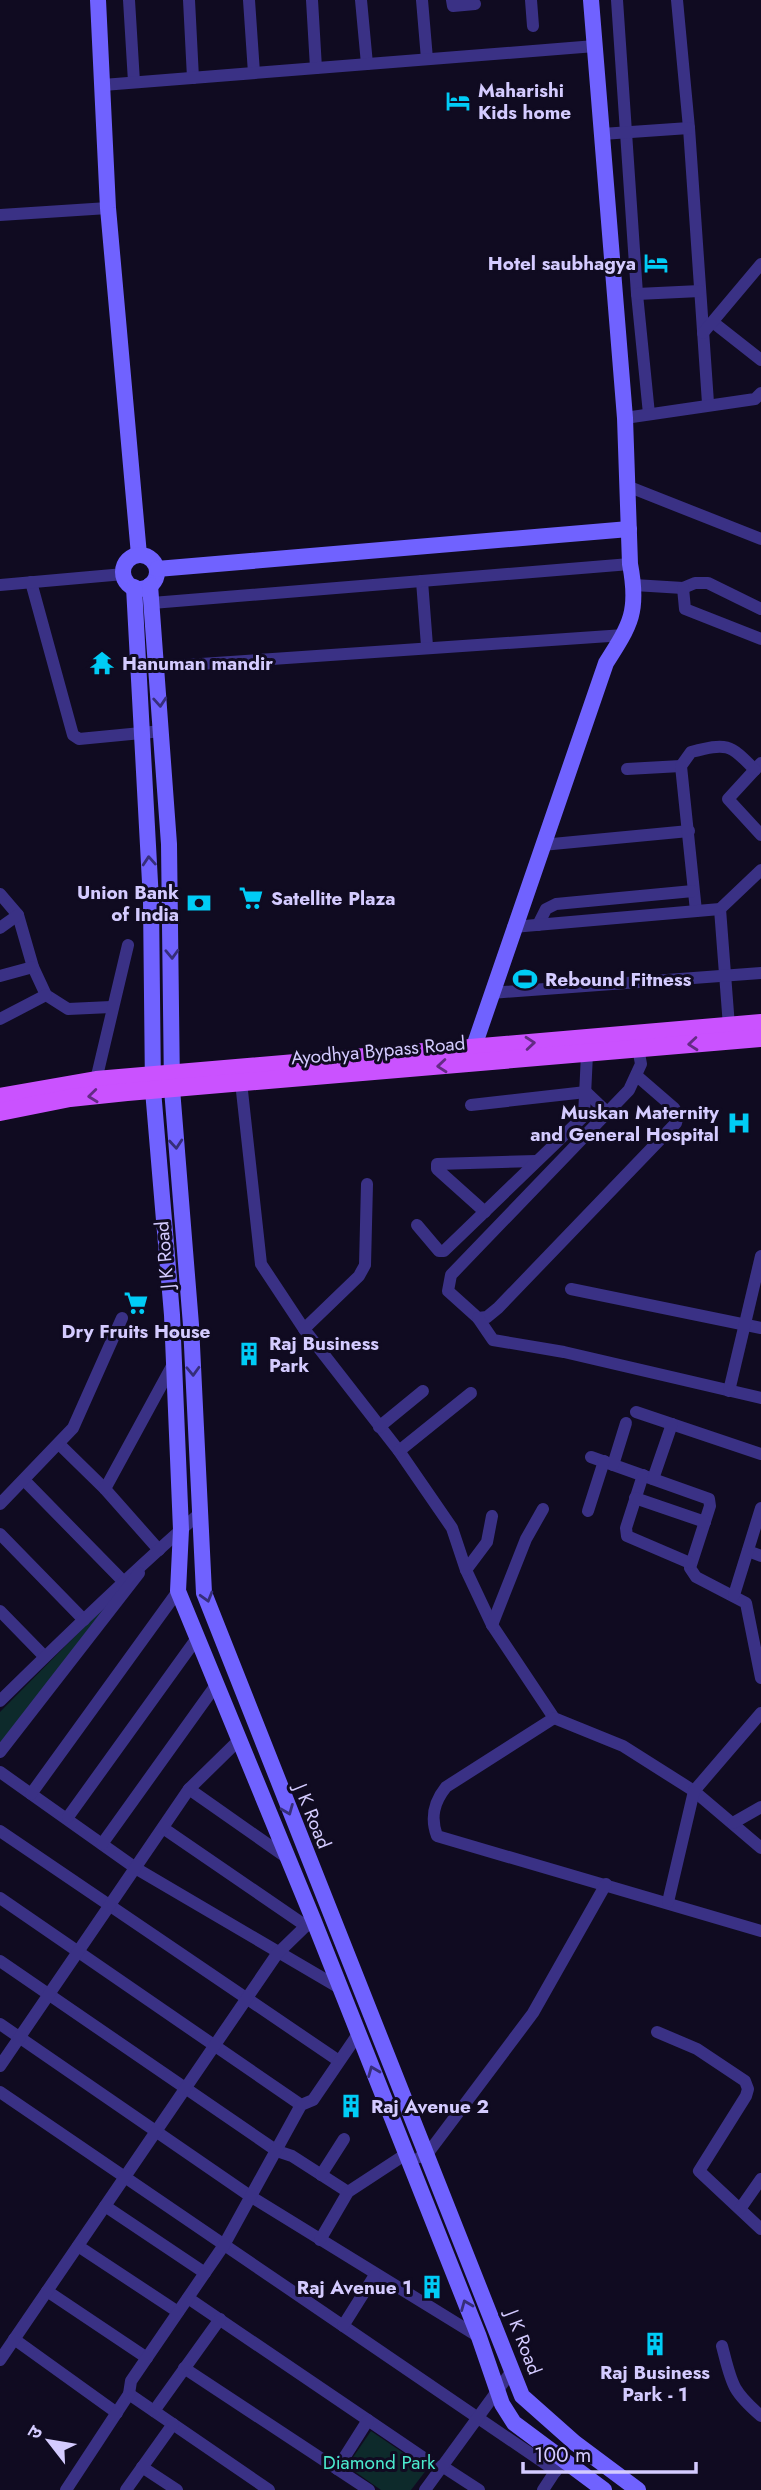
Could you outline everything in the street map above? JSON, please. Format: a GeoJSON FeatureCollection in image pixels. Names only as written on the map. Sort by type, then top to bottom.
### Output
{"type":"FeatureCollection","features":[{"type":"Feature","properties":{"kind":"main road","name":"Ayodhya Bypass Road"},"geometry":{"type":"LineString","coordinates":[[172,1082],[241,1082],[761,1023]]}},
{"type":"Feature","properties":{"kind":"main road","name":"Ayodhya Bypass Road"},"geometry":{"type":"LineString","coordinates":[[0,1097],[96,1080],[172,1082],[471,1056],[587,1054],[761,1038]]}},
{"type":"Feature","properties":{"kind":"main road","name":"Ayodhya Bypass Road"},"geometry":{"type":"LineString","coordinates":[[0,1112],[153,1083]]}},
{"type":"Feature","properties":{"kind":"street"},"geometry":{"type":"LineString","coordinates":[[98,0],[108,208],[139,555]]}},
{"type":"Feature","properties":{"kind":"street"},"geometry":{"type":"LineString","coordinates":[[129,0],[134,82]]}},
{"type":"Feature","properties":{"kind":"street"},"geometry":{"type":"LineString","coordinates":[[189,0],[193,78]]}},
{"type":"Feature","properties":{"kind":"street"},"geometry":{"type":"LineString","coordinates":[[249,0],[254,73]]}},
{"type":"Feature","properties":{"kind":"street"},"geometry":{"type":"LineString","coordinates":[[312,0],[316,68]]}},
{"type":"Feature","properties":{"kind":"street"},"geometry":{"type":"LineString","coordinates":[[361,0],[367,64]]}},
{"type":"Feature","properties":{"kind":"street"},"geometry":{"type":"LineString","coordinates":[[422,0],[427,60]]}},
{"type":"Feature","properties":{"kind":"street"},"geometry":{"type":"LineString","coordinates":[[452,0],[453,6],[475,6]]}},
{"type":"Feature","properties":{"kind":"street"},"geometry":{"type":"LineString","coordinates":[[531,0],[533,26]]}},
{"type":"Feature","properties":{"kind":"street"},"geometry":{"type":"LineString","coordinates":[[471,1056],[513,927],[606,663],[632,621],[634,585],[629,564],[625,418],[591,0]]}},
{"type":"Feature","properties":{"kind":"street"},"geometry":{"type":"LineString","coordinates":[[617,0],[637,294],[649,414]]}},
{"type":"Feature","properties":{"kind":"street"},"geometry":{"type":"LineString","coordinates":[[677,0],[689,128],[708,403]]}},
{"type":"Feature","properties":{"kind":"street"},"geometry":{"type":"LineString","coordinates":[[103,85],[595,46]]}},
{"type":"Feature","properties":{"kind":"street"},"geometry":{"type":"LineString","coordinates":[[602,134],[689,128]]}},
{"type":"Feature","properties":{"kind":"street"},"geometry":{"type":"LineString","coordinates":[[0,215],[108,208]]}},
{"type":"Feature","properties":{"kind":"street"},"geometry":{"type":"LineString","coordinates":[[703,333],[715,323],[758,272]]}},
{"type":"Feature","properties":{"kind":"street"},"geometry":{"type":"LineString","coordinates":[[637,294],[700,292]]}},
{"type":"Feature","properties":{"kind":"street"},"geometry":{"type":"LineString","coordinates":[[715,323],[761,360]]}},
{"type":"Feature","properties":{"kind":"street"},"geometry":{"type":"LineString","coordinates":[[625,418],[708,403],[759,398]]}},
{"type":"Feature","properties":{"kind":"street"},"geometry":{"type":"LineString","coordinates":[[628,485],[761,539]]}},
{"type":"Feature","properties":{"kind":"street"},"geometry":{"type":"LineString","coordinates":[[157,569],[629,529]]}},
{"type":"Feature","properties":{"kind":"street"},"geometry":{"type":"LineString","coordinates":[[0,585],[129,580],[150,585],[157,569],[153,560],[139,555],[127,561],[129,580]]}},
{"type":"Feature","properties":{"kind":"street"},"geometry":{"type":"LineString","coordinates":[[152,603],[629,564]]}},
{"type":"Feature","properties":{"kind":"street","name":"J K Road"},"geometry":{"type":"LineString","coordinates":[[129,580],[151,901],[153,1083],[172,1315],[172,1366],[181,1530],[178,1591],[408,2158],[479,2337],[496,2388],[510,2417],[559,2465],[604,2490]]}},
{"type":"Feature","properties":{"kind":"street"},"geometry":{"type":"LineString","coordinates":[[422,581],[427,646]]}},
{"type":"Feature","properties":{"kind":"street"},"geometry":{"type":"LineString","coordinates":[[31,582],[73,736],[79,738],[162,731]]}},
{"type":"Feature","properties":{"kind":"street"},"geometry":{"type":"LineString","coordinates":[[634,585],[683,588],[695,583],[708,583],[761,610]]}},
{"type":"Feature","properties":{"kind":"street","name":"J K Road"},"geometry":{"type":"LineString","coordinates":[[150,585],[162,731],[173,1000],[172,1082],[191,1325],[204,1593],[335,1927],[428,2153],[511,2372],[528,2403],[575,2443],[638,2490]]}},
{"type":"Feature","properties":{"kind":"street"},"geometry":{"type":"LineString","coordinates":[[683,588],[685,610],[761,639]]}},
{"type":"Feature","properties":{"kind":"street"},"geometry":{"type":"LineString","coordinates":[[157,667],[427,646],[624,635]]}},
{"type":"Feature","properties":{"kind":"street"},"geometry":{"type":"LineString","coordinates":[[696,911],[681,766],[691,752],[726,746],[737,750],[758,766],[728,799],[761,835]]}},
{"type":"Feature","properties":{"kind":"street"},"geometry":{"type":"LineString","coordinates":[[626,769],[681,766]]}},
{"type":"Feature","properties":{"kind":"street"},"geometry":{"type":"LineString","coordinates":[[542,845],[689,831]]}},
{"type":"Feature","properties":{"kind":"street"},"geometry":{"type":"LineString","coordinates":[[513,927],[720,909],[761,870]]}},
{"type":"Feature","properties":{"kind":"street"},"geometry":{"type":"LineString","coordinates":[[538,925],[546,909],[556,904],[694,891]]}},
{"type":"Feature","properties":{"kind":"street"},"geometry":{"type":"LineString","coordinates":[[0,894],[18,915],[33,967],[46,995],[68,1009],[111,1007]]}},
{"type":"Feature","properties":{"kind":"street"},"geometry":{"type":"LineString","coordinates":[[720,909],[729,1026]]}},
{"type":"Feature","properties":{"kind":"street"},"geometry":{"type":"LineString","coordinates":[[0,928],[18,915]]}},
{"type":"Feature","properties":{"kind":"street"},"geometry":{"type":"LineString","coordinates":[[96,1080],[111,1007],[128,945]]}},
{"type":"Feature","properties":{"kind":"street"},"geometry":{"type":"LineString","coordinates":[[0,976],[33,967]]}},
{"type":"Feature","properties":{"kind":"street"},"geometry":{"type":"LineString","coordinates":[[491,993],[761,973]]}},
{"type":"Feature","properties":{"kind":"street"},"geometry":{"type":"LineString","coordinates":[[0,1019],[46,995]]}},
{"type":"Feature","properties":{"kind":"street"},"geometry":{"type":"LineString","coordinates":[[638,1048],[640,1064],[637,1076],[607,1112],[451,1275],[447,1292],[478,1318],[493,1340],[564,1352],[761,1398]]}},
{"type":"Feature","properties":{"kind":"street"},"geometry":{"type":"LineString","coordinates":[[417,1224],[439,1251],[444,1251],[583,1116],[587,1054]]}},
{"type":"Feature","properties":{"kind":"street"},"geometry":{"type":"LineString","coordinates":[[478,1318],[487,1317],[498,1308],[676,1123],[678,1115],[674,1108],[637,1076]]}},
{"type":"Feature","properties":{"kind":"street"},"geometry":{"type":"LineString","coordinates":[[241,1082],[261,1264],[304,1329],[399,1451],[452,1528],[466,1570],[492,1625],[554,1718],[623,1746],[694,1791],[761,1848]]}},
{"type":"Feature","properties":{"kind":"street"},"geometry":{"type":"LineString","coordinates":[[471,1105],[586,1092]]}},
{"type":"Feature","properties":{"kind":"street"},"geometry":{"type":"LineString","coordinates":[[586,1092],[607,1112]]}},
{"type":"Feature","properties":{"kind":"street"},"geometry":{"type":"LineString","coordinates":[[485,1212],[437,1169],[437,1164],[536,1161]]}},
{"type":"Feature","properties":{"kind":"street"},"geometry":{"type":"LineString","coordinates":[[304,1329],[359,1276],[365,1265],[367,1184]]}},
{"type":"Feature","properties":{"kind":"street"},"geometry":{"type":"LineString","coordinates":[[729,1391],[761,1256]]}},
{"type":"Feature","properties":{"kind":"street"},"geometry":{"type":"LineString","coordinates":[[570,1289],[761,1328]]}},
{"type":"Feature","properties":{"kind":"street"},"geometry":{"type":"LineString","coordinates":[[0,1504],[73,1428],[122,1318]]}},
{"type":"Feature","properties":{"kind":"street"},"geometry":{"type":"LineString","coordinates":[[106,1489],[172,1366]]}},
{"type":"Feature","properties":{"kind":"street"},"geometry":{"type":"LineString","coordinates":[[379,1427],[423,1391]]}},
{"type":"Feature","properties":{"kind":"street"},"geometry":{"type":"LineString","coordinates":[[399,1451],[471,1393]]}},
{"type":"Feature","properties":{"kind":"street"},"geometry":{"type":"LineString","coordinates":[[636,1412],[761,1454]]}},
{"type":"Feature","properties":{"kind":"street"},"geometry":{"type":"LineString","coordinates":[[588,1511],[603,1461],[626,1423]]}},
{"type":"Feature","properties":{"kind":"street"},"geometry":{"type":"LineString","coordinates":[[672,1424],[648,1477],[635,1498],[626,1528],[627,1536],[690,1563]]}},
{"type":"Feature","properties":{"kind":"street"},"geometry":{"type":"LineString","coordinates":[[59,1444],[106,1489],[159,1550]]}},
{"type":"Feature","properties":{"kind":"street"},"geometry":{"type":"LineString","coordinates":[[603,1461],[709,1499],[705,1521],[690,1563],[696,1577],[746,1603],[761,1678]]}},
{"type":"Feature","properties":{"kind":"street"},"geometry":{"type":"LineString","coordinates":[[178,1475],[197,1472]]}},
{"type":"Feature","properties":{"kind":"street"},"geometry":{"type":"LineString","coordinates":[[24,1480],[122,1580]]}},
{"type":"Feature","properties":{"kind":"street"},"geometry":{"type":"LineString","coordinates":[[635,1498],[705,1521]]}},
{"type":"Feature","properties":{"kind":"street"},"geometry":{"type":"LineString","coordinates":[[734,1595],[759,1522],[761,1508]]}},
{"type":"Feature","properties":{"kind":"street"},"geometry":{"type":"LineString","coordinates":[[492,1625],[526,1539],[543,1510]]}},
{"type":"Feature","properties":{"kind":"street"},"geometry":{"type":"LineString","coordinates":[[0,1752],[146,1563],[199,1514]]}},
{"type":"Feature","properties":{"kind":"street"},"geometry":{"type":"LineString","coordinates":[[466,1570],[488,1542],[492,1516]]}},
{"type":"Feature","properties":{"kind":"street"},"geometry":{"type":"LineString","coordinates":[[0,1534],[84,1620]]}},
{"type":"Feature","properties":{"kind":"street"},"geometry":{"type":"LineString","coordinates":[[748,1551],[761,1556]]}},
{"type":"Feature","properties":{"kind":"street"},"geometry":{"type":"LineString","coordinates":[[2,1695],[84,1620],[122,1580],[146,1563]]}},
{"type":"Feature","properties":{"kind":"street"},"geometry":{"type":"LineString","coordinates":[[31,1794],[178,1591]]}},
{"type":"Feature","properties":{"kind":"street"},"geometry":{"type":"LineString","coordinates":[[0,1611],[44,1657]]}},
{"type":"Feature","properties":{"kind":"street"},"geometry":{"type":"LineString","coordinates":[[68,1817],[198,1638]]}},
{"type":"Feature","properties":{"kind":"street"},"geometry":{"type":"LineString","coordinates":[[102,1844],[216,1685]]}},
{"type":"Feature","properties":{"kind":"street"},"geometry":{"type":"LineString","coordinates":[[668,1902],[694,1791],[761,1713]]}},
{"type":"Feature","properties":{"kind":"street"},"geometry":{"type":"LineString","coordinates":[[554,1718],[446,1787],[435,1801],[433,1826],[437,1836],[761,1931]]}},
{"type":"Feature","properties":{"kind":"street"},"geometry":{"type":"LineString","coordinates":[[0,2066],[189,1790],[240,1739]]}},
{"type":"Feature","properties":{"kind":"street"},"geometry":{"type":"LineString","coordinates":[[0,1772],[68,1817],[137,1869],[277,1954],[338,1987]]}},
{"type":"Feature","properties":{"kind":"street"},"geometry":{"type":"LineString","coordinates":[[189,1790],[286,1857]]}},
{"type":"Feature","properties":{"kind":"street"},"geometry":{"type":"LineString","coordinates":[[733,1823],[761,1807]]}},
{"type":"Feature","properties":{"kind":"street"},"geometry":{"type":"LineString","coordinates":[[163,1828],[312,1926],[335,1927]]}},
{"type":"Feature","properties":{"kind":"street"},"geometry":{"type":"LineString","coordinates":[[0,1831],[112,1905],[245,2000],[339,2061]]}},
{"type":"Feature","properties":{"kind":"street"},"geometry":{"type":"LineString","coordinates":[[320,2240],[348,2192],[408,2158],[428,2153],[533,2013],[606,1884]]}},
{"type":"Feature","properties":{"kind":"street"},"geometry":{"type":"LineString","coordinates":[[0,1898],[301,2105]]}},
{"type":"Feature","properties":{"kind":"street"},"geometry":{"type":"LineString","coordinates":[[0,2360],[277,1954],[312,1926]]}},
{"type":"Feature","properties":{"kind":"street"},"geometry":{"type":"LineString","coordinates":[[0,1961],[185,2091],[277,2151],[292,2156],[348,2192]]}},
{"type":"Feature","properties":{"kind":"street"},"geometry":{"type":"LineString","coordinates":[[0,2024],[250,2196],[479,2337]]}},
{"type":"Feature","properties":{"kind":"street"},"geometry":{"type":"LineString","coordinates":[[657,2032],[697,2049],[745,2081],[748,2089],[746,2096],[699,2171],[761,2229]]}},
{"type":"Feature","properties":{"kind":"street"},"geometry":{"type":"LineString","coordinates":[[66,2490],[129,2394],[131,2381],[224,2245],[301,2105],[313,2100],[358,2034]]}},
{"type":"Feature","properties":{"kind":"street"},"geometry":{"type":"LineString","coordinates":[[0,2092],[476,2417],[559,2465],[543,2490]]}},
{"type":"Feature","properties":{"kind":"street"},"geometry":{"type":"LineString","coordinates":[[321,2175],[344,2139]]}},
{"type":"Feature","properties":{"kind":"street"},"geometry":{"type":"LineString","coordinates":[[740,2209],[760,2181]]}},
{"type":"Feature","properties":{"kind":"street"},"geometry":{"type":"LineString","coordinates":[[105,2206],[205,2273]]}},
{"type":"Feature","properties":{"kind":"street"},"geometry":{"type":"LineString","coordinates":[[78,2246],[178,2312]]}},
{"type":"Feature","properties":{"kind":"street"},"geometry":{"type":"LineString","coordinates":[[343,2326],[375,2275]]}},
{"type":"Feature","properties":{"kind":"street"},"geometry":{"type":"LineString","coordinates":[[47,2291],[146,2358]]}},
{"type":"Feature","properties":{"kind":"street"},"geometry":{"type":"LineString","coordinates":[[188,2298],[368,2420],[479,2490]]}},
{"type":"Feature","properties":{"kind":"street"},"geometry":{"type":"LineString","coordinates":[[154,2411],[220,2319]]}},
{"type":"Feature","properties":{"kind":"street"},"geometry":{"type":"LineString","coordinates":[[14,2339],[117,2413]]}},
{"type":"Feature","properties":{"kind":"street"},"geometry":{"type":"LineString","coordinates":[[722,2346],[732,2387],[738,2397],[761,2416]]}},
{"type":"Feature","properties":{"kind":"street"},"geometry":{"type":"LineString","coordinates":[[184,2368],[337,2469],[355,2486],[369,2490]]}},
{"type":"Feature","properties":{"kind":"street"},"geometry":{"type":"LineString","coordinates":[[425,2490],[496,2388],[511,2372]]}},
{"type":"Feature","properties":{"kind":"street"},"geometry":{"type":"LineString","coordinates":[[129,2394],[269,2490]]}},
{"type":"Feature","properties":{"kind":"street"},"geometry":{"type":"LineString","coordinates":[[510,2417],[528,2403]]}},
{"type":"Feature","properties":{"kind":"street"},"geometry":{"type":"LineString","coordinates":[[337,2469],[368,2420]]}},
{"type":"Feature","properties":{"kind":"street"},"geometry":{"type":"LineString","coordinates":[[126,2490],[173,2424]]}},
{"type":"Feature","properties":{"kind":"street"},"geometry":{"type":"LineString","coordinates":[[142,2467],[177,2490]]}},
{"type":"Feature","properties":{"kind":"green space"},"geometry":{"type":"Polygon","coordinates":[[[120,1591],[0,1744],[0,1712],[120,1591]]]}},
{"type":"Feature","properties":{"kind":"green space","name":"Diamond Park"},"geometry":{"type":"Polygon","coordinates":[[[371,2431],[427,2469],[411,2490],[381,2490],[347,2466],[371,2431]]]}},
{"type":"Feature","properties":{"kind":"place","name":"Maharishi Kids home"},"geometry":{"type":"Point","coordinates":[458,101]}},
{"type":"Feature","properties":{"kind":"place","name":"Hotel saubhagya"},"geometry":{"type":"Point","coordinates":[656,263]}},
{"type":"Feature","properties":{"kind":"place","name":"Hanuman mandir"},"geometry":{"type":"Point","coordinates":[102,663]}},
{"type":"Feature","properties":{"kind":"place","name":"Satellite Plaza"},"geometry":{"type":"Point","coordinates":[251,898]}},
{"type":"Feature","properties":{"kind":"place","name":"Union Bank of India"},"geometry":{"type":"Point","coordinates":[199,903]}},
{"type":"Feature","properties":{"kind":"place","name":"Rebound Fitness"},"geometry":{"type":"Point","coordinates":[525,979]}},
{"type":"Feature","properties":{"kind":"place","name":"Muskan Maternity and General Hospital"},"geometry":{"type":"Point","coordinates":[739,1123]}},
{"type":"Feature","properties":{"kind":"place","name":"Dry Fruits House"},"geometry":{"type":"Point","coordinates":[136,1303]}},
{"type":"Feature","properties":{"kind":"place","name":"Raj Business Park"},"geometry":{"type":"Point","coordinates":[249,1354]}},
{"type":"Feature","properties":{"kind":"place","name":"Raj Avenue 2"},"geometry":{"type":"Point","coordinates":[351,2106]}},
{"type":"Feature","properties":{"kind":"place","name":"Raj Avenue 1"},"geometry":{"type":"Point","coordinates":[432,2287]}},
{"type":"Feature","properties":{"kind":"place","name":"Raj Business Park - 1"},"geometry":{"type":"Point","coordinates":[655,2344]}}]}
